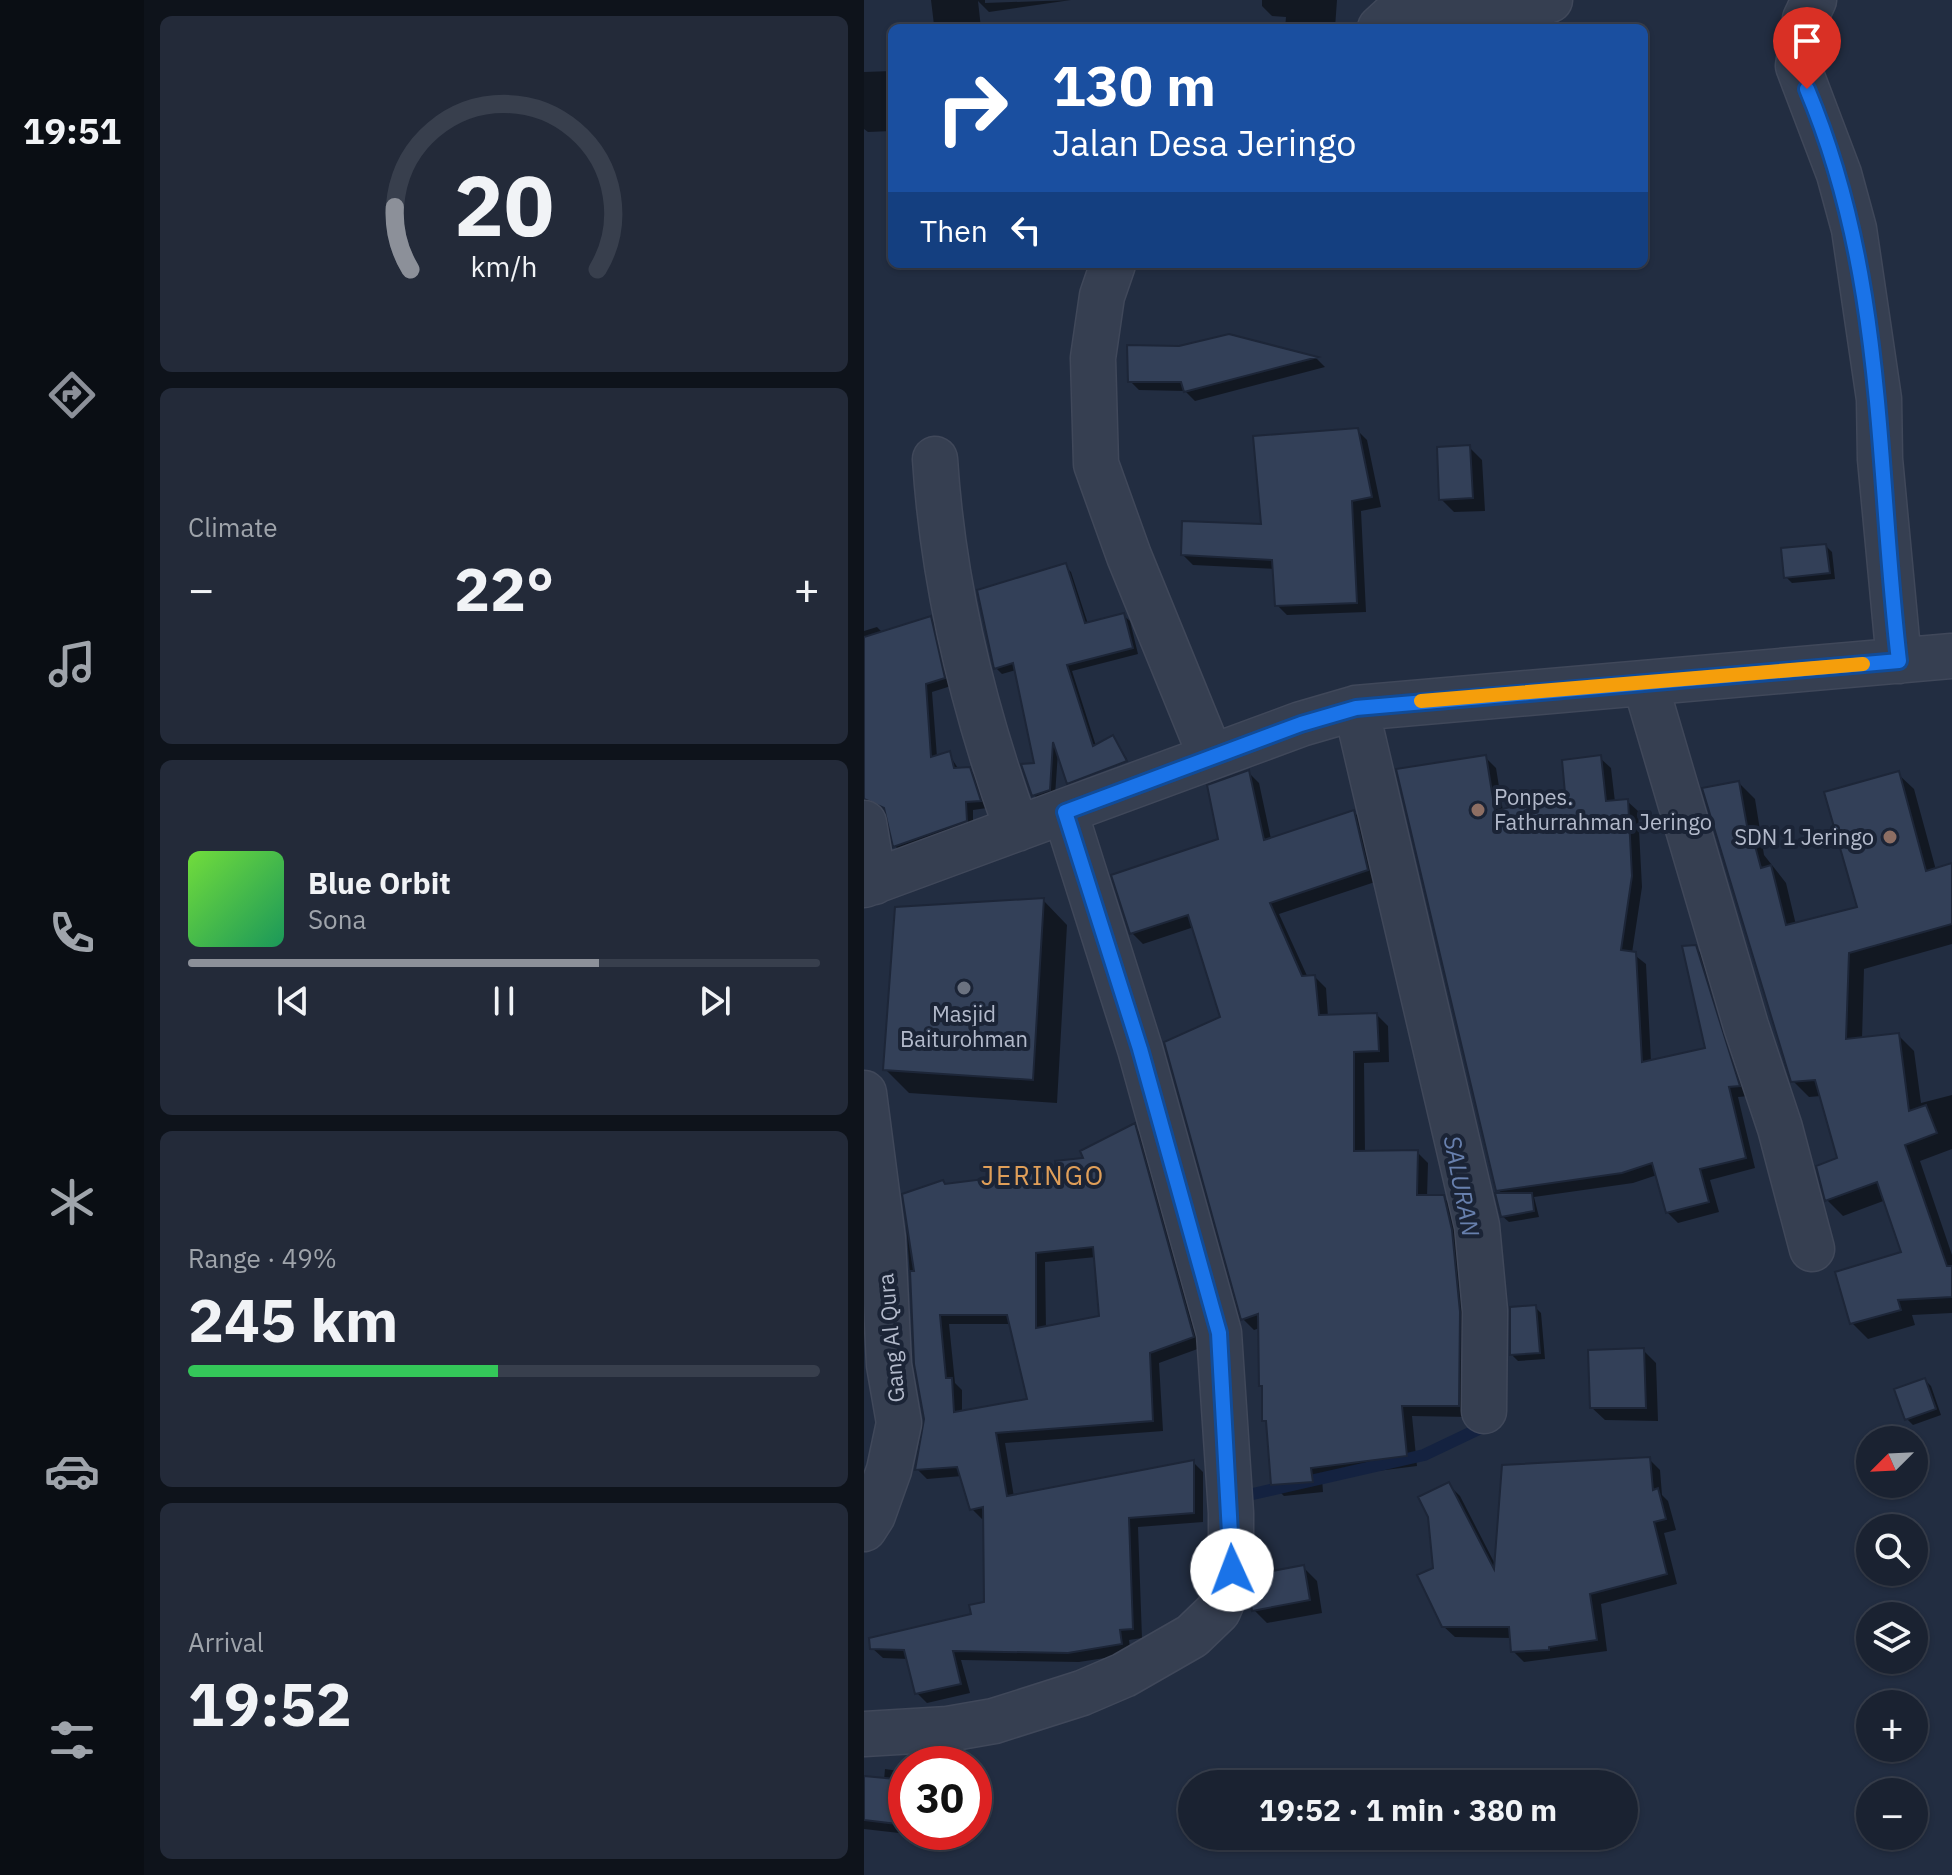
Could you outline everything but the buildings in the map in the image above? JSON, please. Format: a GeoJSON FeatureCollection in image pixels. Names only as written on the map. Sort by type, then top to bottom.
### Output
{"type":"FeatureCollection","features":[{"type":"Feature","properties":{"kind":"street"},"geometry":{"type":"LineString","coordinates":[[1384,24],[1393,16],[1407,13],[1480,7],[1527,8],[1550,0]]}},
{"type":"Feature","properties":{"kind":"street"},"geometry":{"type":"LineString","coordinates":[[1814,0],[1805,19],[1798,66],[1834,161],[1854,229],[1879,399],[1880,459],[1899,661]]}},
{"type":"Feature","properties":{"kind":"street"},"geometry":{"type":"LineString","coordinates":[[1112,268],[1102,296],[1093,358],[1096,464],[1140,585],[1211,757]]}},
{"type":"Feature","properties":{"kind":"street"},"geometry":{"type":"LineString","coordinates":[[935,459],[949,579],[990,753],[1017,829]]}},
{"type":"Feature","properties":{"kind":"street"},"geometry":{"type":"LineString","coordinates":[[864,823],[869,883],[1211,757],[1356,708],[1952,656]]}},
{"type":"Feature","properties":{"kind":"street"},"geometry":{"type":"LineString","coordinates":[[1645,683],[1746,1026],[1780,1128],[1812,1249]]}},
{"type":"Feature","properties":{"kind":"street"},"geometry":{"type":"LineString","coordinates":[[1356,708],[1477,1226],[1485,1311],[1484,1411]]}},
{"type":"Feature","properties":{"kind":"street"},"geometry":{"type":"LineString","coordinates":[[864,1734],[948,1729],[994,1721],[1082,1693],[1192,1636],[1218,1611],[1231,1581],[1231,1513],[1219,1333],[1140,1049],[1065,812]]}},
{"type":"Feature","properties":{"kind":"street","name":"Gang Al Qura"},"geometry":{"type":"LineString","coordinates":[[864,1093],[883,1239],[885,1326],[899,1423],[889,1470],[873,1515],[864,1529]]}},
{"type":"Feature","properties":{"kind":"waterway","name":"SALURAN"},"geometry":{"type":"LineString","coordinates":[[1244,1496],[1424,1455],[1487,1425]]}},
{"type":"Feature","properties":{"kind":"slow traffic"},"geometry":{"type":"LineString","coordinates":[[1421,701],[1863,664]]}},
{"type":"Feature","properties":{"kind":"place","name":"Ponpes. Fathurrahman Jeringo"},"geometry":{"type":"Point","coordinates":[1478,810]}},
{"type":"Feature","properties":{"kind":"place","name":"SDN 1 Jeringo"},"geometry":{"type":"Point","coordinates":[1890,837]}},
{"type":"Feature","properties":{"kind":"place","name":"Masjid Baiturohman"},"geometry":{"type":"Point","coordinates":[964,988]}},
{"type":"Feature","properties":{"kind":"district","name":"JERINGO"},"geometry":{"type":"Point","coordinates":[1043,1176]}},
{"type":"Feature","properties":{"kind":"route"},"geometry":{"type":"LineString","coordinates":[[1232,1570],[1219,1333],[1164,1147],[1140,1049],[1065,812],[1328,714],[1356,708],[1899,661],[1880,459],[1879,399],[1854,229],[1839,174],[1807,89]]}}]}
